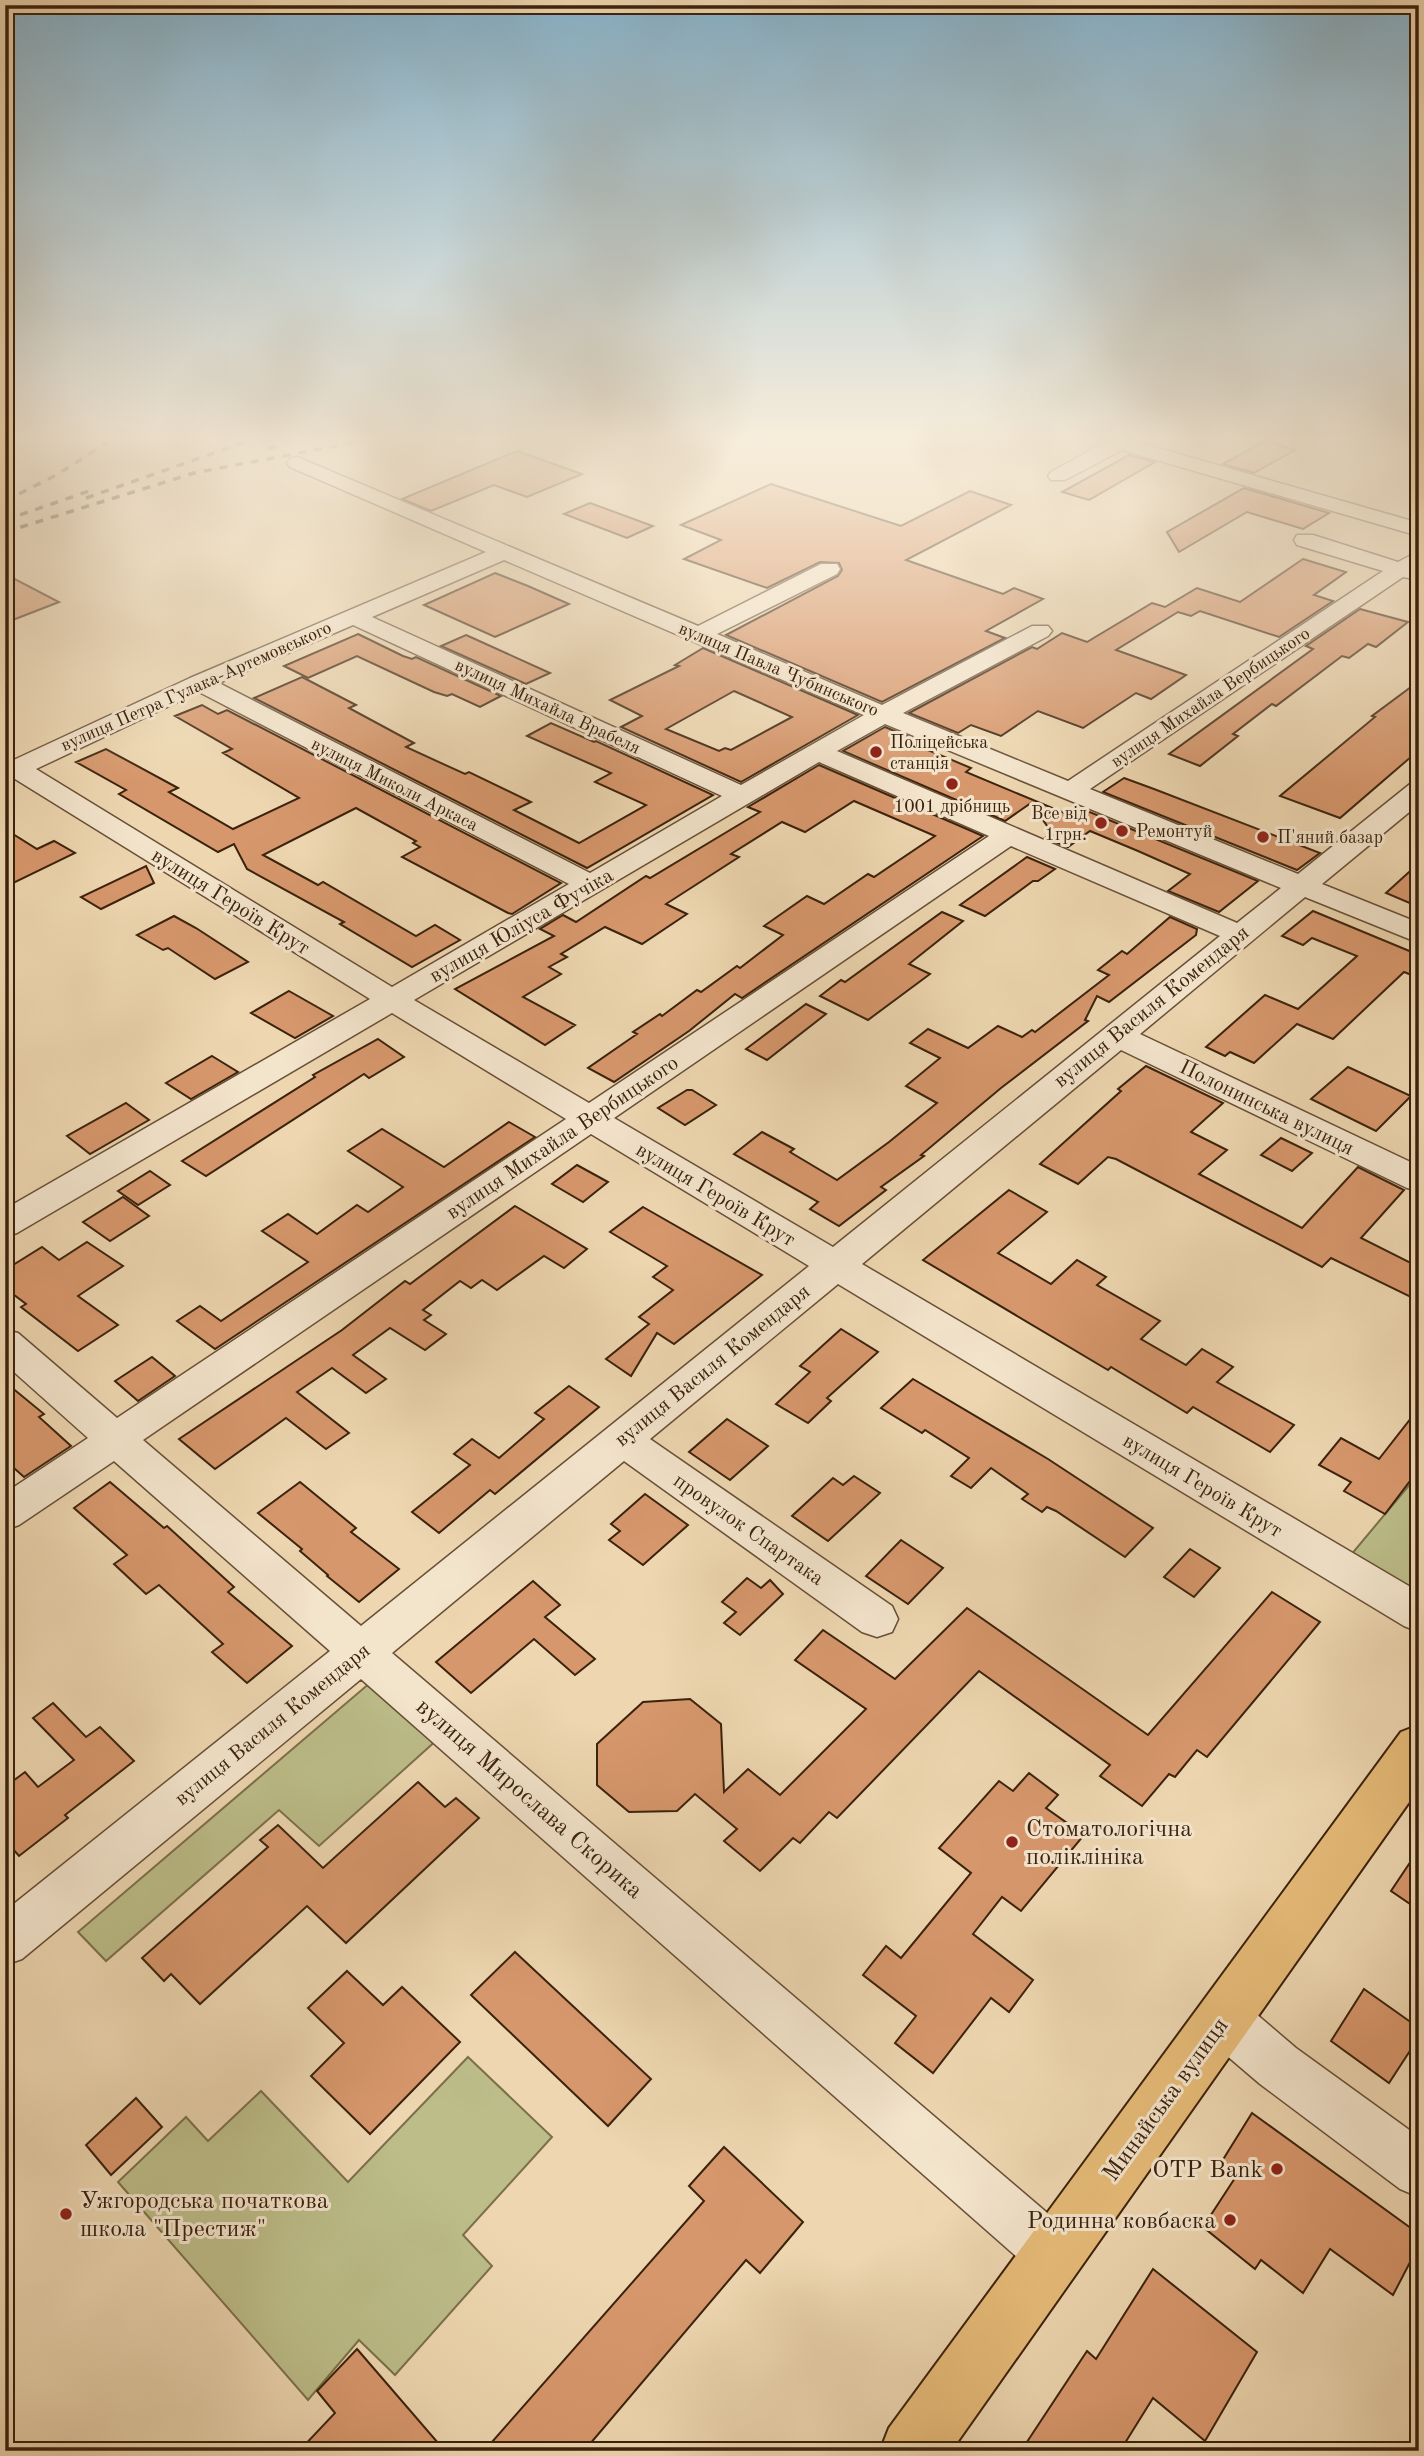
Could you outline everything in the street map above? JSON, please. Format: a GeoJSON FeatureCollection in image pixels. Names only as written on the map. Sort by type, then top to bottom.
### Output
{"type":"FeatureCollection","features":[{"type":"Feature","properties":{"kind":"main road","name":"Минайська вулиця"},"geometry":{"type":"LineString","coordinates":[[912,2451],[1419,1747]]}},
{"type":"Feature","properties":{"kind":"street","name":"вулиця Петра Гулака-Артемовського"},"geometry":{"type":"LineString","coordinates":[[11,771],[199,683],[498,555]]}},
{"type":"Feature","properties":{"kind":"street","name":"вулиця Павла Чубинського"},"geometry":{"type":"LineString","coordinates":[[510,555],[883,714],[1419,934]]}},
{"type":"Feature","properties":{"kind":"street"},"geometry":{"type":"LineString","coordinates":[[1363,555],[1413,567]]}},
{"type":"Feature","properties":{"kind":"street","name":"вулиця Михайла Вербицького"},"geometry":{"type":"LineString","coordinates":[[1070,791],[1413,567]]}},
{"type":"Feature","properties":{"kind":"street"},"geometry":{"type":"LineString","coordinates":[[698,635],[829,569]]}},
{"type":"Feature","properties":{"kind":"street","name":"вулиця Михайла Врабеля"},"geometry":{"type":"LineString","coordinates":[[353,617],[743,796]]}},
{"type":"Feature","properties":{"kind":"street","name":"вулиця Юліуса Фучіка"},"geometry":{"type":"LineString","coordinates":[[5,1225],[883,714],[1040,631]]}},
{"type":"Feature","properties":{"kind":"street","name":"вулиця Миколи Аркаса"},"geometry":{"type":"LineString","coordinates":[[199,683],[590,884]]}},
{"type":"Feature","properties":{"kind":"street"},"geometry":{"type":"LineString","coordinates":[[817,752],[1239,934]]}},
{"type":"Feature","properties":{"kind":"street","name":"вулиця Героїв Крут"},"geometry":{"type":"LineString","coordinates":[[11,771],[1419,1614]]}},
{"type":"Feature","properties":{"kind":"street","name":"вулиця Василя Комендаря"},"geometry":{"type":"LineString","coordinates":[[5,1942],[1419,790]]}},
{"type":"Feature","properties":{"kind":"street","name":"вулиця Михайла Вербицького"},"geometry":{"type":"LineString","coordinates":[[5,1514],[1009,835]]}},
{"type":"Feature","properties":{"kind":"street","name":"Полонинська вулиця"},"geometry":{"type":"LineString","coordinates":[[1116,1035],[1419,1180]]}},
{"type":"Feature","properties":{"kind":"street","name":"вулиця Мирослава Скорика"},"geometry":{"type":"LineString","coordinates":[[5,1343],[1054,2254]]}},
{"type":"Feature","properties":{"kind":"street","name":"провулок Спартака"},"geometry":{"type":"LineString","coordinates":[[621,1439],[877,1619]]}},
{"type":"Feature","properties":{"kind":"street"},"geometry":{"type":"LineString","coordinates":[[1223,2019],[1278,2066],[1419,2170]]}},
{"type":"Feature","properties":{"kind":"green space"},"geometry":{"type":"Polygon","coordinates":[[[1416,1477],[1419,1477],[1419,1614],[1340,1568],[1416,1477]]]}},
{"type":"Feature","properties":{"kind":"green space"},"geometry":{"type":"Polygon","coordinates":[[[371,1682],[439,1738],[319,1846],[279,1810],[106,1961],[78,1932],[371,1682]]]}},
{"type":"Feature","properties":{"kind":"green space"},"geometry":{"type":"Polygon","coordinates":[[[468,2057],[552,2137],[463,2235],[492,2266],[395,2375],[359,2340],[308,2400],[118,2182],[186,2117],[208,2141],[261,2091],[348,2182],[468,2057]]]}},
{"type":"Feature","properties":{"kind":"building"},"geometry":{"type":"Polygon","coordinates":[[[693,555],[916,555],[906,560],[1003,594],[1014,588],[1043,599],[986,631],[1005,638],[882,702],[726,635],[838,576],[842,570],[839,563],[820,562],[767,588],[684,559],[693,555]]]}},
{"type":"Feature","properties":{"kind":"building"},"geometry":{"type":"Polygon","coordinates":[[[1303,559],[1346,572],[1314,595],[1333,601],[1279,637],[1200,611],[1191,616],[1178,612],[1116,650],[1186,675],[1151,699],[1136,693],[1083,728],[1038,711],[1001,736],[971,725],[958,733],[909,713],[1032,647],[1037,649],[1062,633],[1087,642],[1152,603],[1165,607],[1197,588],[1240,602],[1303,559]]]}},
{"type":"Feature","properties":{"kind":"building"},"geometry":{"type":"Polygon","coordinates":[[[495,573],[569,604],[495,637],[424,605],[495,573]]]}},
{"type":"Feature","properties":{"kind":"building"},"geometry":{"type":"Polygon","coordinates":[[[5,574],[59,602],[5,623],[5,574]]]}},
{"type":"Feature","properties":{"kind":"building"},"geometry":{"type":"Polygon","coordinates":[[[1360,609],[1408,622],[1376,647],[1368,644],[1349,658],[1342,656],[1276,706],[1272,704],[1233,734],[1238,736],[1200,766],[1169,754],[1313,649],[1306,646],[1360,609]]]}},
{"type":"Feature","properties":{"kind":"building"},"geometry":{"type":"Polygon","coordinates":[[[358,634],[403,656],[412,659],[416,657],[501,696],[480,707],[452,694],[447,696],[434,692],[357,656],[308,678],[284,666],[358,634]]]}},
{"type":"Feature","properties":{"kind":"building"},"geometry":{"type":"Polygon","coordinates":[[[466,635],[550,673],[526,684],[441,646],[466,635]]]}},
{"type":"Feature","properties":{"kind":"building"},"geometry":{"type":"Polygon","coordinates":[[[703,648],[858,715],[741,782],[621,727],[642,716],[610,700],[679,666],[675,665],[703,648]],[[734,691],[666,729],[719,751],[725,748],[731,750],[792,717],[734,691]]]}},
{"type":"Feature","properties":{"kind":"building"},"geometry":{"type":"Polygon","coordinates":[[[302,677],[356,705],[349,708],[414,743],[406,747],[465,774],[469,772],[531,802],[514,810],[579,843],[646,805],[595,782],[611,773],[527,736],[551,723],[713,795],[587,868],[254,698],[302,677]]]}},
{"type":"Feature","properties":{"kind":"building"},"geometry":{"type":"Polygon","coordinates":[[[1419,681],[1419,750],[1340,818],[1280,796],[1375,717],[1372,716],[1419,681]]]}},
{"type":"Feature","properties":{"kind":"building"},"geometry":{"type":"Polygon","coordinates":[[[202,705],[218,714],[227,710],[561,883],[512,914],[508,913],[402,857],[420,847],[413,843],[416,841],[356,808],[263,855],[318,885],[323,882],[416,936],[435,925],[460,940],[412,967],[340,924],[344,922],[247,869],[234,844],[218,852],[119,794],[126,790],[76,762],[106,749],[178,788],[169,792],[233,829],[299,798],[223,753],[232,749],[175,716],[202,705]]]}},
{"type":"Feature","properties":{"kind":"building"},"geometry":{"type":"Polygon","coordinates":[[[885,727],[933,747],[928,750],[971,768],[966,772],[1069,815],[1080,808],[1258,881],[1219,912],[1168,891],[1190,874],[1138,851],[1090,831],[1068,847],[1045,838],[1052,833],[1031,803],[1005,821],[843,751],[885,727]]]}},
{"type":"Feature","properties":{"kind":"building"},"geometry":{"type":"Polygon","coordinates":[[[819,765],[983,836],[742,998],[735,994],[689,1031],[614,1082],[588,1068],[637,1034],[633,1032],[660,1014],[662,1016],[697,990],[701,992],[737,966],[740,968],[783,935],[764,926],[807,896],[824,904],[868,874],[874,877],[935,836],[854,801],[805,832],[782,822],[731,854],[739,857],[666,904],[687,914],[642,944],[605,927],[561,954],[567,957],[549,967],[561,974],[523,997],[575,1025],[545,1045],[455,989],[554,936],[540,929],[563,915],[576,922],[646,876],[650,878],[760,812],[748,807],[819,765]]]}},
{"type":"Feature","properties":{"kind":"building"},"geometry":{"type":"Polygon","coordinates":[[[1124,778],[1320,853],[1297,870],[1103,792],[1124,778]]]}},
{"type":"Feature","properties":{"kind":"building"},"geometry":{"type":"Polygon","coordinates":[[[5,829],[37,849],[54,841],[75,853],[5,887],[5,829]]]}},
{"type":"Feature","properties":{"kind":"building"},"geometry":{"type":"Polygon","coordinates":[[[1027,857],[1055,869],[1038,881],[1033,881],[985,916],[960,905],[1027,857]]]}},
{"type":"Feature","properties":{"kind":"building"},"geometry":{"type":"Polygon","coordinates":[[[1419,863],[1419,907],[1386,893],[1419,863]]]}},
{"type":"Feature","properties":{"kind":"building"},"geometry":{"type":"Polygon","coordinates":[[[146,866],[154,883],[101,909],[81,897],[146,866]]]}},
{"type":"Feature","properties":{"kind":"building"},"geometry":{"type":"Polygon","coordinates":[[[1313,911],[1419,955],[1419,978],[1404,972],[1333,1039],[1297,1024],[1254,1063],[1230,1052],[1225,1056],[1206,1047],[1265,995],[1298,1009],[1357,956],[1312,938],[1303,945],[1282,936],[1313,911]]]}},
{"type":"Feature","properties":{"kind":"building"},"geometry":{"type":"Polygon","coordinates":[[[942,912],[963,921],[909,964],[930,974],[868,1020],[820,996],[841,980],[845,982],[942,912]]]}},
{"type":"Feature","properties":{"kind":"building"},"geometry":{"type":"Polygon","coordinates":[[[174,916],[248,962],[215,979],[168,948],[163,950],[137,935],[174,916]]]}},
{"type":"Feature","properties":{"kind":"building"},"geometry":{"type":"Polygon","coordinates":[[[1170,917],[1197,929],[1196,935],[1109,1002],[1097,996],[1085,1020],[1088,1021],[1001,1088],[921,1155],[924,1156],[881,1187],[886,1190],[839,1226],[810,1209],[818,1202],[734,1154],[762,1132],[794,1149],[790,1152],[837,1180],[937,1103],[906,1086],[940,1058],[910,1043],[928,1029],[968,1048],[998,1026],[1022,1037],[1032,1030],[1035,1032],[1109,975],[1098,970],[1122,951],[1127,954],[1170,917]]]}},
{"type":"Feature","properties":{"kind":"building"},"geometry":{"type":"Polygon","coordinates":[[[289,991],[333,1016],[295,1038],[251,1013],[289,991]]]}},
{"type":"Feature","properties":{"kind":"building"},"geometry":{"type":"Polygon","coordinates":[[[806,1004],[826,1014],[767,1060],[746,1049],[806,1004]]]}},
{"type":"Feature","properties":{"kind":"building"},"geometry":{"type":"Polygon","coordinates":[[[378,1039],[404,1057],[369,1078],[364,1074],[206,1176],[182,1161],[315,1077],[313,1075],[378,1039]]]}},
{"type":"Feature","properties":{"kind":"building"},"geometry":{"type":"Polygon","coordinates":[[[212,1056],[238,1072],[191,1099],[166,1083],[212,1056]]]}},
{"type":"Feature","properties":{"kind":"building"},"geometry":{"type":"Polygon","coordinates":[[[1146,1066],[1223,1103],[1191,1132],[1227,1150],[1199,1174],[1302,1228],[1358,1167],[1404,1190],[1361,1238],[1419,1267],[1419,1301],[1331,1258],[1322,1267],[1116,1159],[1108,1157],[1078,1184],[1040,1164],[1121,1091],[1118,1089],[1146,1066]]]}},
{"type":"Feature","properties":{"kind":"building"},"geometry":{"type":"Polygon","coordinates":[[[1348,1067],[1411,1096],[1376,1131],[1311,1099],[1348,1067]]]}},
{"type":"Feature","properties":{"kind":"building"},"geometry":{"type":"Polygon","coordinates":[[[687,1090],[692,1090],[716,1105],[685,1125],[658,1108],[687,1090]]]}},
{"type":"Feature","properties":{"kind":"building"},"geometry":{"type":"Polygon","coordinates":[[[126,1103],[149,1120],[90,1154],[67,1136],[126,1103]]]}},
{"type":"Feature","properties":{"kind":"building"},"geometry":{"type":"Polygon","coordinates":[[[509,1122],[535,1137],[215,1349],[177,1321],[200,1306],[221,1321],[308,1262],[262,1231],[288,1214],[317,1234],[357,1205],[368,1212],[403,1187],[348,1151],[382,1129],[444,1167],[509,1122]]]}},
{"type":"Feature","properties":{"kind":"building"},"geometry":{"type":"Polygon","coordinates":[[[1281,1138],[1312,1153],[1292,1171],[1261,1155],[1281,1138]]]}},
{"type":"Feature","properties":{"kind":"building"},"geometry":{"type":"Polygon","coordinates":[[[577,1165],[608,1182],[583,1202],[552,1184],[577,1165]]]}},
{"type":"Feature","properties":{"kind":"building"},"geometry":{"type":"Polygon","coordinates":[[[150,1171],[170,1185],[138,1205],[118,1191],[150,1171]]]}},
{"type":"Feature","properties":{"kind":"building"},"geometry":{"type":"Polygon","coordinates":[[[1009,1190],[1047,1212],[998,1253],[1051,1284],[1077,1260],[1106,1277],[1097,1285],[1160,1321],[1141,1339],[1186,1365],[1202,1349],[1233,1367],[1217,1382],[1294,1425],[1270,1452],[1193,1407],[1187,1413],[1111,1367],[1108,1370],[923,1260],[1009,1190]]]}},
{"type":"Feature","properties":{"kind":"building"},"geometry":{"type":"Polygon","coordinates":[[[123,1197],[149,1216],[110,1241],[83,1222],[123,1197]]]}},
{"type":"Feature","properties":{"kind":"building"},"geometry":{"type":"Polygon","coordinates":[[[515,1206],[587,1249],[564,1268],[544,1256],[497,1290],[482,1280],[471,1288],[460,1281],[423,1310],[431,1315],[424,1320],[446,1334],[425,1350],[390,1328],[353,1355],[386,1379],[366,1393],[332,1368],[297,1392],[349,1433],[326,1449],[286,1418],[215,1469],[179,1439],[342,1330],[405,1281],[410,1284],[515,1206]]]}},
{"type":"Feature","properties":{"kind":"building"},"geometry":{"type":"Polygon","coordinates":[[[643,1207],[762,1275],[674,1344],[657,1333],[631,1376],[606,1359],[649,1324],[639,1317],[673,1290],[653,1277],[667,1266],[610,1232],[643,1207]]]}},
{"type":"Feature","properties":{"kind":"building"},"geometry":{"type":"Polygon","coordinates":[[[87,1242],[123,1266],[78,1296],[118,1325],[78,1351],[21,1307],[26,1304],[5,1288],[5,1270],[42,1247],[59,1260],[87,1242]]]}},
{"type":"Feature","properties":{"kind":"building"},"geometry":{"type":"Polygon","coordinates":[[[841,1329],[878,1352],[827,1398],[831,1401],[808,1423],[776,1404],[810,1372],[800,1366],[841,1329]]]}},
{"type":"Feature","properties":{"kind":"building"},"geometry":{"type":"Polygon","coordinates":[[[152,1357],[175,1376],[138,1401],[115,1381],[152,1357]]]}},
{"type":"Feature","properties":{"kind":"building"},"geometry":{"type":"Polygon","coordinates":[[[913,1379],[1048,1459],[1153,1528],[1125,1557],[1056,1511],[1047,1507],[1042,1512],[1022,1499],[1028,1494],[991,1468],[971,1488],[951,1476],[969,1458],[925,1430],[922,1433],[881,1408],[913,1379]]]}},
{"type":"Feature","properties":{"kind":"building"},"geometry":{"type":"Polygon","coordinates":[[[5,1382],[44,1414],[39,1417],[71,1446],[24,1477],[5,1460],[5,1382]]]}},
{"type":"Feature","properties":{"kind":"building"},"geometry":{"type":"Polygon","coordinates":[[[569,1386],[599,1407],[495,1494],[490,1490],[439,1533],[412,1512],[470,1465],[454,1454],[472,1439],[499,1458],[544,1419],[535,1413],[569,1386]]]}},
{"type":"Feature","properties":{"kind":"building"},"geometry":{"type":"Polygon","coordinates":[[[1419,1408],[1419,1469],[1385,1514],[1344,1491],[1351,1482],[1319,1465],[1341,1438],[1379,1459],[1419,1408]]]}},
{"type":"Feature","properties":{"kind":"building"},"geometry":{"type":"Polygon","coordinates":[[[727,1419],[768,1446],[730,1480],[689,1452],[727,1419]]]}},
{"type":"Feature","properties":{"kind":"building"},"geometry":{"type":"Polygon","coordinates":[[[854,1476],[880,1493],[828,1541],[792,1516],[833,1478],[843,1485],[854,1476]]]}},
{"type":"Feature","properties":{"kind":"building"},"geometry":{"type":"Polygon","coordinates":[[[110,1482],[164,1528],[167,1526],[234,1587],[228,1592],[292,1646],[247,1683],[212,1652],[223,1644],[159,1585],[146,1594],[114,1564],[127,1555],[74,1508],[110,1482]]]}},
{"type":"Feature","properties":{"kind":"building"},"geometry":{"type":"Polygon","coordinates":[[[300,1482],[356,1528],[351,1532],[399,1569],[359,1602],[258,1513],[300,1482]]]}},
{"type":"Feature","properties":{"kind":"building"},"geometry":{"type":"Polygon","coordinates":[[[645,1494],[688,1525],[643,1565],[609,1540],[620,1531],[611,1524],[645,1494]]]}},
{"type":"Feature","properties":{"kind":"building"},"geometry":{"type":"Polygon","coordinates":[[[901,1540],[943,1568],[908,1604],[866,1576],[901,1540]]]}},
{"type":"Feature","properties":{"kind":"building"},"geometry":{"type":"Polygon","coordinates":[[[1190,1549],[1220,1568],[1194,1597],[1164,1577],[1190,1549]]]}},
{"type":"Feature","properties":{"kind":"building"},"geometry":{"type":"Polygon","coordinates":[[[747,1578],[761,1588],[770,1580],[783,1594],[740,1635],[724,1623],[736,1612],[722,1602],[747,1578]]]}},
{"type":"Feature","properties":{"kind":"building"},"geometry":{"type":"Polygon","coordinates":[[[533,1581],[560,1605],[545,1617],[595,1659],[575,1675],[534,1639],[471,1693],[436,1662],[533,1581]]]}},
{"type":"Feature","properties":{"kind":"building"},"geometry":{"type":"Polygon","coordinates":[[[1272,1592],[1320,1622],[1207,1757],[1197,1750],[1175,1777],[1169,1774],[1142,1806],[1100,1776],[1110,1765],[979,1671],[837,1818],[829,1812],[800,1843],[793,1838],[760,1871],[724,1841],[737,1829],[695,1794],[677,1811],[629,1812],[597,1785],[597,1744],[643,1702],[690,1699],[721,1724],[724,1792],[748,1769],[780,1795],[866,1709],[795,1660],[823,1630],[895,1679],[967,1608],[1148,1735],[1272,1592]]]}},
{"type":"Feature","properties":{"kind":"building"},"geometry":{"type":"Polygon","coordinates":[[[53,1703],[86,1737],[100,1727],[134,1761],[65,1815],[68,1818],[19,1856],[5,1840],[5,1787],[25,1772],[38,1787],[74,1760],[33,1718],[53,1703]]]}},
{"type":"Feature","properties":{"kind":"building"},"geometry":{"type":"Polygon","coordinates":[[[1029,1773],[1058,1795],[1046,1808],[1084,1835],[1021,1911],[1002,1897],[973,1934],[1033,1980],[1009,2012],[991,1998],[933,2073],[895,2043],[916,2016],[863,1975],[886,1946],[901,1958],[971,1873],[939,1848],[999,1781],[1013,1791],[1029,1773]]]}},
{"type":"Feature","properties":{"kind":"building"},"geometry":{"type":"Polygon","coordinates":[[[418,1782],[445,1807],[456,1798],[479,1818],[346,1943],[307,1906],[200,2004],[171,1974],[164,1981],[142,1958],[268,1847],[260,1840],[278,1825],[323,1868],[418,1782]]]}},
{"type":"Feature","properties":{"kind":"building"},"geometry":{"type":"Polygon","coordinates":[[[1419,1849],[1419,1910],[1391,1891],[1419,1849]]]}},
{"type":"Feature","properties":{"kind":"building"},"geometry":{"type":"Polygon","coordinates":[[[515,1952],[651,2079],[608,2126],[471,1995],[515,1952]]]}},
{"type":"Feature","properties":{"kind":"building"},"geometry":{"type":"Polygon","coordinates":[[[347,1971],[383,2005],[402,1987],[460,2042],[370,2134],[311,2076],[344,2043],[308,2008],[347,1971]]]}},
{"type":"Feature","properties":{"kind":"building"},"geometry":{"type":"Polygon","coordinates":[[[1364,1989],[1419,2028],[1419,2037],[1389,2083],[1331,2041],[1364,1989]]]}},
{"type":"Feature","properties":{"kind":"building"},"geometry":{"type":"Polygon","coordinates":[[[136,2098],[162,2127],[111,2175],[86,2145],[136,2098]]]}},
{"type":"Feature","properties":{"kind":"building"},"geometry":{"type":"Polygon","coordinates":[[[1252,2113],[1419,2234],[1419,2245],[1393,2295],[1330,2249],[1303,2293],[1261,2260],[1255,2269],[1203,2227],[1235,2178],[1219,2166],[1252,2113]]]}},
{"type":"Feature","properties":{"kind":"building"},"geometry":{"type":"Polygon","coordinates":[[[724,2147],[803,2222],[760,2273],[746,2260],[584,2451],[484,2451],[704,2201],[689,2186],[724,2147]]]}},
{"type":"Feature","properties":{"kind":"building"},"geometry":{"type":"Polygon","coordinates":[[[1153,2269],[1257,2352],[1205,2441],[1153,2398],[1120,2451],[1021,2451],[1087,2351],[1096,2359],[1153,2269]]]}},
{"type":"Feature","properties":{"kind":"building"},"geometry":{"type":"Polygon","coordinates":[[[357,2349],[445,2451],[299,2451],[335,2413],[317,2391],[357,2349]]]}},
{"type":"Feature","properties":{"kind":"place","name":"Поліцейська станція"},"geometry":{"type":"Point","coordinates":[876,752]}},
{"type":"Feature","properties":{"kind":"place","name":"1001 дрібниць"},"geometry":{"type":"Point","coordinates":[952,784]}},
{"type":"Feature","properties":{"kind":"place","name":"Все від 1грн."},"geometry":{"type":"Point","coordinates":[1101,823]}},
{"type":"Feature","properties":{"kind":"place","name":"Ремонтуй"},"geometry":{"type":"Point","coordinates":[1122,831]}},
{"type":"Feature","properties":{"kind":"place","name":"П'яний базар"},"geometry":{"type":"Point","coordinates":[1263,837]}},
{"type":"Feature","properties":{"kind":"place","name":"Стоматологічна поліклініка"},"geometry":{"type":"Point","coordinates":[1012,1842]}},
{"type":"Feature","properties":{"kind":"place","name":"OTP Bank"},"geometry":{"type":"Point","coordinates":[1277,2169]}},
{"type":"Feature","properties":{"kind":"place","name":"Ужгородська початкова школа \"Престиж\""},"geometry":{"type":"Point","coordinates":[66,2214]}},
{"type":"Feature","properties":{"kind":"place","name":"Родинна ковбаска"},"geometry":{"type":"Point","coordinates":[1230,2220]}}]}
